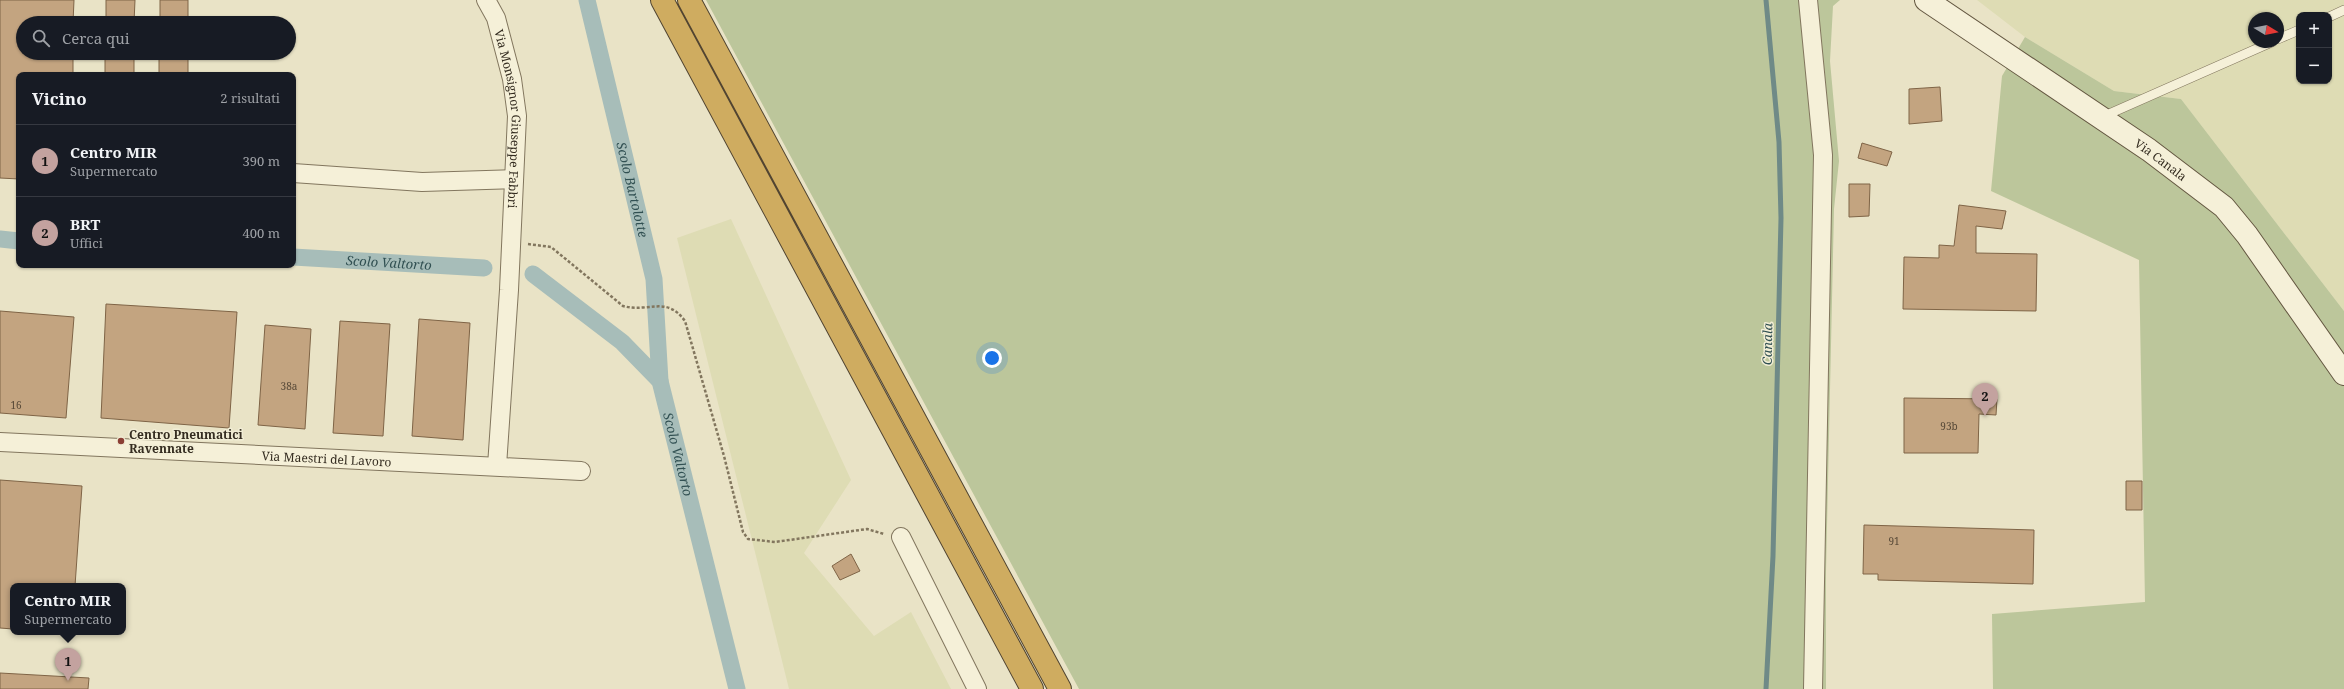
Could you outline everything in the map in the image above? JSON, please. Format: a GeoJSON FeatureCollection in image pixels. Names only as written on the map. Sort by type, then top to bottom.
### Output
{"type":"FeatureCollection","features":[{"type":"Feature","properties":{"kind":"highway"},"geometry":{"type":"LineString","coordinates":[[662,0],[1032,689]]}},
{"type":"Feature","properties":{"kind":"highway"},"geometry":{"type":"LineString","coordinates":[[689,0],[1060,689]]}},
{"type":"Feature","properties":{"kind":"street","name":"Via Monsignor Giuseppe Fabbri"},"geometry":{"type":"LineString","coordinates":[[486,0],[496,18],[512,79],[517,116],[509,290],[497,466]]}},
{"type":"Feature","properties":{"kind":"street"},"geometry":{"type":"LineString","coordinates":[[1808,0],[1823,155],[1813,689]]}},
{"type":"Feature","properties":{"kind":"street","name":"Via Canala"},"geometry":{"type":"LineString","coordinates":[[1926,0],[2149,150],[2224,207],[2247,235],[2344,374]]}},
{"type":"Feature","properties":{"kind":"street"},"geometry":{"type":"LineString","coordinates":[[296,173],[422,182],[514,179]]}},
{"type":"Feature","properties":{"kind":"street","name":"Via Maestri del Lavoro"},"geometry":{"type":"LineString","coordinates":[[0,442],[582,471]]}},
{"type":"Feature","properties":{"kind":"street"},"geometry":{"type":"LineString","coordinates":[[900,537],[977,689]]}},
{"type":"Feature","properties":{"kind":"lane"},"geometry":{"type":"LineString","coordinates":[[2332,16],[2344,10]]}},
{"type":"Feature","properties":{"kind":"lane"},"geometry":{"type":"LineString","coordinates":[[2284,36],[2296,31]]}},
{"type":"Feature","properties":{"kind":"lane"},"geometry":{"type":"LineString","coordinates":[[2101,118],[2258,48]]}},
{"type":"Feature","properties":{"kind":"path"},"geometry":{"type":"LineString","coordinates":[[511,242],[551,247],[623,306],[634,309],[663,306],[678,310],[685,321],[724,456],[743,532],[748,539],[757,542],[775,542],[867,529],[900,537]]}},
{"type":"Feature","properties":{"kind":"shaded area"},"geometry":{"type":"Polygon","coordinates":[[[1977,0],[2344,0],[2344,311],[2181,99],[2114,91],[2025,37],[1977,0]]]}},
{"type":"Feature","properties":{"kind":"shaded area"},"geometry":{"type":"Polygon","coordinates":[[[731,219],[851,480],[804,553],[874,636],[911,612],[951,689],[789,689],[677,238],[731,219]]]}},
{"type":"Feature","properties":{"kind":"green space"},"geometry":{"type":"Polygon","coordinates":[[[706,0],[1840,0],[1833,6],[1830,61],[1839,161],[1834,209],[1826,571],[1826,689],[1079,689],[706,0]]]}},
{"type":"Feature","properties":{"kind":"green space"},"geometry":{"type":"Polygon","coordinates":[[[2025,37],[2114,91],[2181,99],[2344,311],[2344,689],[1993,689],[1992,614],[2145,602],[2139,260],[1991,191],[2002,76],[2025,37]]]}},
{"type":"Feature","properties":{"kind":"building"},"geometry":{"type":"Polygon","coordinates":[[[0,0],[74,0],[73,16],[16,16],[16,60],[73,60],[73,72],[16,72],[16,179],[0,178],[0,0]]]}},
{"type":"Feature","properties":{"kind":"building"},"geometry":{"type":"Polygon","coordinates":[[[106,0],[135,0],[134,16],[106,16],[106,0]]]}},
{"type":"Feature","properties":{"kind":"building"},"geometry":{"type":"Polygon","coordinates":[[[160,0],[188,0],[188,16],[160,16],[160,0]]]}},
{"type":"Feature","properties":{"kind":"building"},"geometry":{"type":"Polygon","coordinates":[[[105,60],[134,60],[134,72],[105,72],[105,60]]]}},
{"type":"Feature","properties":{"kind":"building"},"geometry":{"type":"Polygon","coordinates":[[[159,60],[188,60],[188,72],[159,72],[159,60]]]}},
{"type":"Feature","properties":{"kind":"building"},"geometry":{"type":"Polygon","coordinates":[[[1940,87],[1942,121],[1909,124],[1909,89],[1940,87]]]}},
{"type":"Feature","properties":{"kind":"building"},"geometry":{"type":"Polygon","coordinates":[[[1862,143],[1892,152],[1887,166],[1858,158],[1862,143]]]}},
{"type":"Feature","properties":{"kind":"building"},"geometry":{"type":"Polygon","coordinates":[[[1849,184],[1870,184],[1869,216],[1849,217],[1849,184]]]}},
{"type":"Feature","properties":{"kind":"building"},"geometry":{"type":"Polygon","coordinates":[[[1959,205],[2006,211],[2002,229],[1976,226],[1976,253],[2037,254],[2036,311],[1903,309],[1904,257],[1939,258],[1939,245],[1954,246],[1959,205]]]}},
{"type":"Feature","properties":{"kind":"building"},"geometry":{"type":"Polygon","coordinates":[[[106,304],[237,312],[229,428],[101,418],[106,304]]]}},
{"type":"Feature","properties":{"kind":"building"},"geometry":{"type":"Polygon","coordinates":[[[0,311],[74,317],[66,418],[0,413],[0,311]]]}},
{"type":"Feature","properties":{"kind":"building"},"geometry":{"type":"Polygon","coordinates":[[[419,319],[470,323],[463,440],[412,436],[419,319]]]}},
{"type":"Feature","properties":{"kind":"building"},"geometry":{"type":"Polygon","coordinates":[[[340,321],[390,324],[383,436],[333,433],[340,321]]]}},
{"type":"Feature","properties":{"kind":"building"},"geometry":{"type":"Polygon","coordinates":[[[265,325],[311,329],[305,429],[258,425],[265,325]]]}},
{"type":"Feature","properties":{"kind":"building"},"geometry":{"type":"Polygon","coordinates":[[[1904,398],[1997,399],[1996,415],[1979,414],[1978,453],[1904,453],[1904,398]]]}},
{"type":"Feature","properties":{"kind":"building"},"geometry":{"type":"Polygon","coordinates":[[[0,480],[82,486],[75,583],[10,583],[10,629],[0,628],[0,480]]]}},
{"type":"Feature","properties":{"kind":"building"},"geometry":{"type":"Polygon","coordinates":[[[2126,481],[2142,481],[2142,510],[2126,510],[2126,481]]]}},
{"type":"Feature","properties":{"kind":"building"},"geometry":{"type":"Polygon","coordinates":[[[1864,525],[2034,530],[2033,584],[1878,580],[1878,574],[1863,574],[1864,525]]]}},
{"type":"Feature","properties":{"kind":"building"},"geometry":{"type":"Polygon","coordinates":[[[851,554],[860,571],[840,580],[832,566],[851,554]]]}},
{"type":"Feature","properties":{"kind":"building"},"geometry":{"type":"Polygon","coordinates":[[[0,673],[89,678],[88,689],[0,689],[0,673]]]}},
{"type":"Feature","properties":{"kind":"waterway","name":"Scolo Bartolotte"},"geometry":{"type":"LineString","coordinates":[[587,0],[654,279],[660,381]]}},
{"type":"Feature","properties":{"kind":"waterway","name":"Canala"},"geometry":{"type":"LineString","coordinates":[[1766,0],[1779,142],[1781,218],[1773,556],[1766,689]]}},
{"type":"Feature","properties":{"kind":"waterway","name":"Scolo Valtorto"},"geometry":{"type":"LineString","coordinates":[[0,239],[16,241]]}},
{"type":"Feature","properties":{"kind":"waterway","name":"Scolo Valtorto"},"geometry":{"type":"LineString","coordinates":[[296,257],[484,268]]}},
{"type":"Feature","properties":{"kind":"waterway","name":"Scolo Valtorto"},"geometry":{"type":"LineString","coordinates":[[533,274],[622,342],[660,381],[737,689]]}},
{"type":"Feature","properties":{"kind":"place","name":"BRT"},"geometry":{"type":"Point","coordinates":[1985,416]}},
{"type":"Feature","properties":{"kind":"place","name":"Centro Pneumatici Ravennate"},"geometry":{"type":"Point","coordinates":[121,441]}},
{"type":"Feature","properties":{"kind":"place","name":"Centro MIR"},"geometry":{"type":"Point","coordinates":[68,681]}}]}
